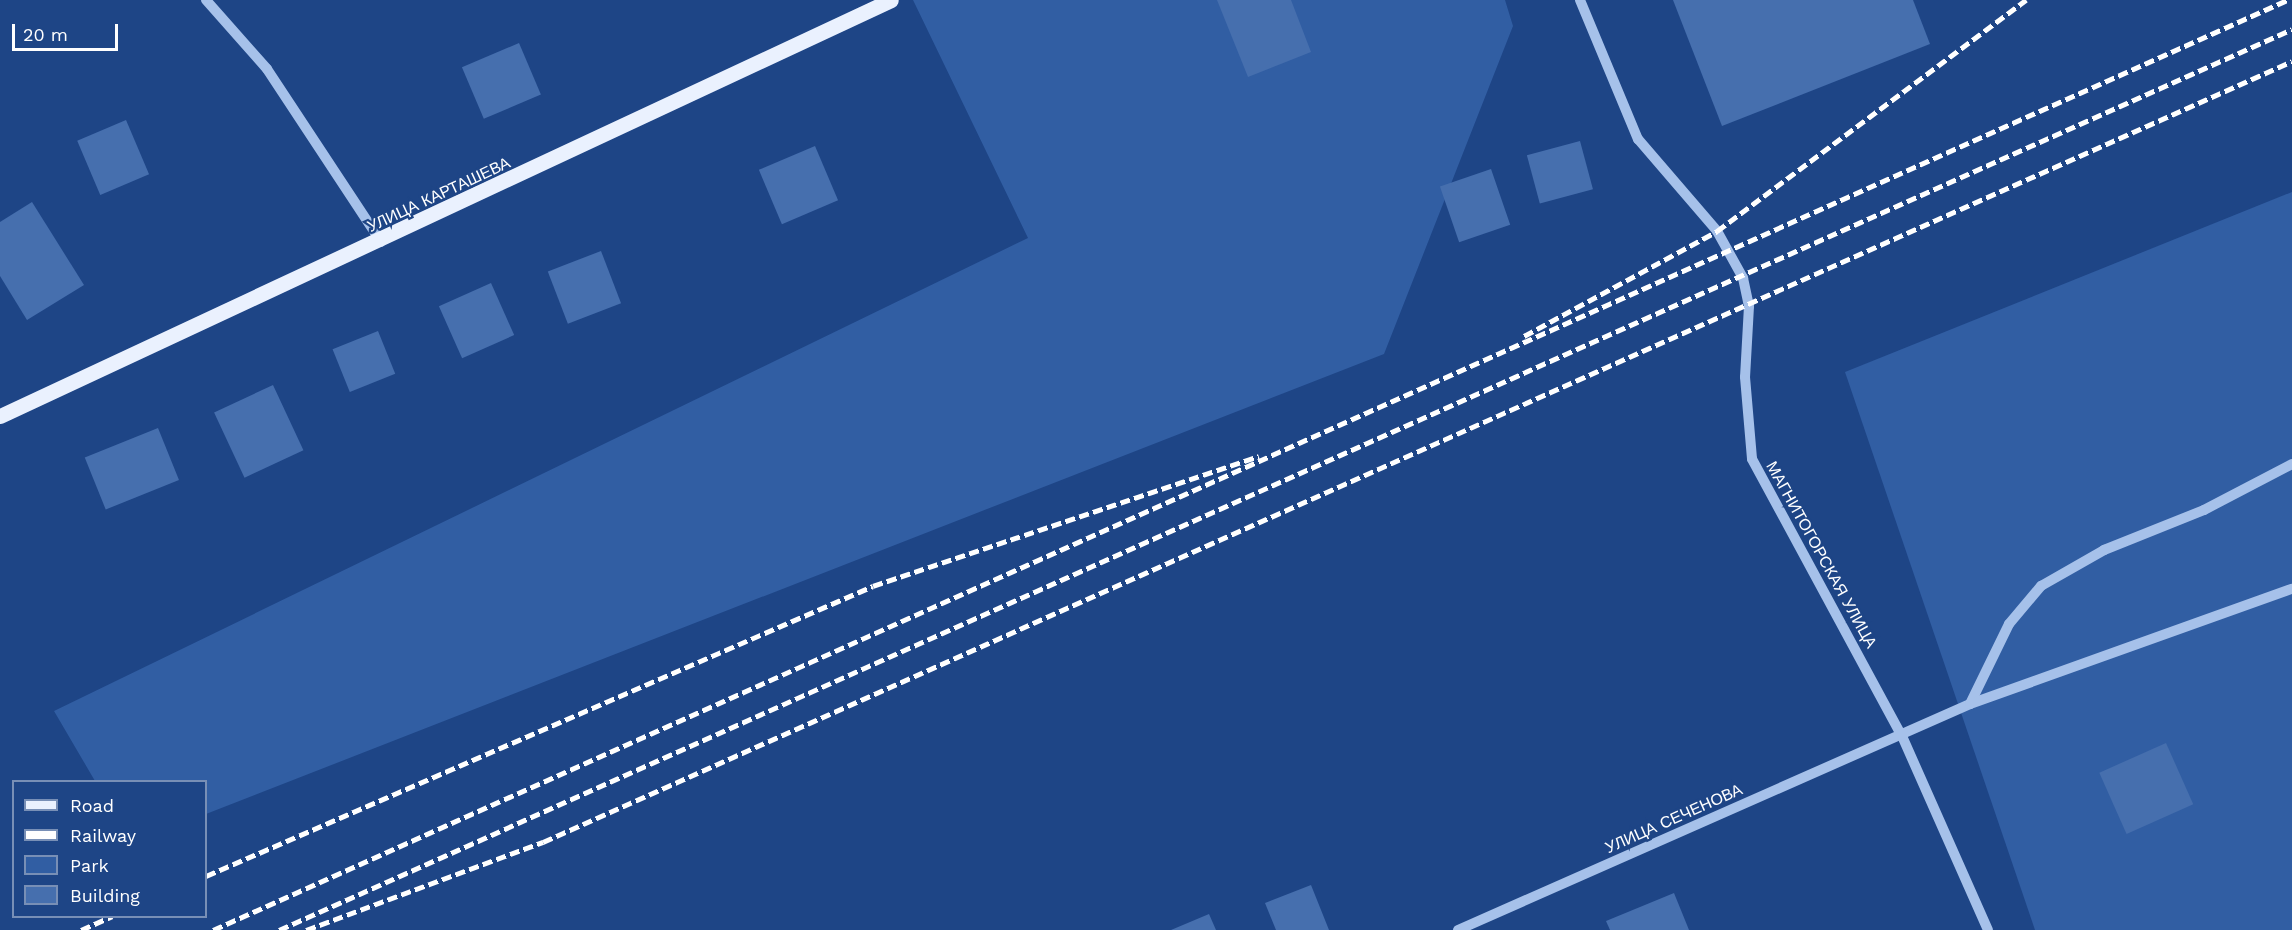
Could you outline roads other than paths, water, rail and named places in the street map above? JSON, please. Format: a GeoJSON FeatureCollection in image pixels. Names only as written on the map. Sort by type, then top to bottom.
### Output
{"type":"FeatureCollection","features":[{"type":"Feature","properties":{"kind":"main road","name":"УЛИЦА КАРТАШЕВА"},"geometry":{"type":"LineString","coordinates":[[0,416],[381,242],[891,0]]}},
{"type":"Feature","properties":{"kind":"street"},"geometry":{"type":"LineString","coordinates":[[206,0],[267,69],[381,242]]}},
{"type":"Feature","properties":{"kind":"street","name":"МАГНИТОГОРСКАЯ УЛИЦА"},"geometry":{"type":"LineString","coordinates":[[1580,0],[1638,139],[1717,231],[1743,278],[1749,306],[1745,377],[1752,459],[1902,736],[1988,930]]}},
{"type":"Feature","properties":{"kind":"street"},"geometry":{"type":"LineString","coordinates":[[1970,704],[2009,624],[2041,586],[2104,550],[2204,510],[2292,464]]}},
{"type":"Feature","properties":{"kind":"street","name":"УЛИЦА СЕЧЕНОВА"},"geometry":{"type":"LineString","coordinates":[[1458,930],[1902,736],[1970,704],[2292,589]]}},
{"type":"Feature","properties":{"kind":"railway"},"geometry":{"type":"LineString","coordinates":[[1524,336],[1717,231],[2026,0]]}},
{"type":"Feature","properties":{"kind":"railway"},"geometry":{"type":"LineString","coordinates":[[213,930],[2287,0]]}},
{"type":"Feature","properties":{"kind":"railway"},"geometry":{"type":"LineString","coordinates":[[279,930],[2292,29]]}},
{"type":"Feature","properties":{"kind":"railway"},"geometry":{"type":"LineString","coordinates":[[306,930],[543,842],[2292,61]]}},
{"type":"Feature","properties":{"kind":"railway"},"geometry":{"type":"LineString","coordinates":[[207,876],[873,586],[1259,456]]}},
{"type":"Feature","properties":{"kind":"railway"},"geometry":{"type":"LineString","coordinates":[[81,930],[108,918]]}}]}
